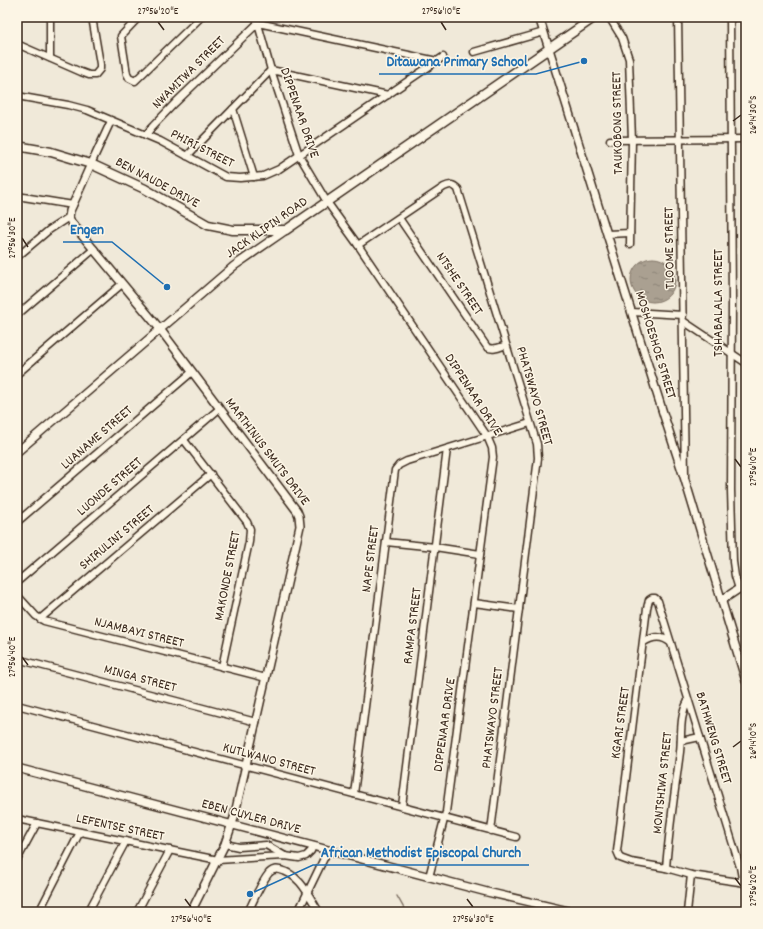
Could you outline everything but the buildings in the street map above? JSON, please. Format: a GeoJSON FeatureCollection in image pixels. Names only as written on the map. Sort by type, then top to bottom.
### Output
{"type":"FeatureCollection","features":[{"type":"Feature","properties":{"kind":"main road","name":"JACK KLIPIN ROAD"},"geometry":{"type":"LineString","coordinates":[[286,230],[595,17]]}},
{"type":"Feature","properties":{"kind":"main road","name":"BEN NAUDE DRIVE"},"geometry":{"type":"LineString","coordinates":[[17,146],[51,152],[91,164],[145,188],[208,225],[233,230],[286,230]]}},
{"type":"Feature","properties":{"kind":"street"},"geometry":{"type":"LineString","coordinates":[[50,17],[50,58]]}},
{"type":"Feature","properties":{"kind":"street"},"geometry":{"type":"LineString","coordinates":[[17,44],[89,75],[95,75],[98,72],[100,64],[92,17]]}},
{"type":"Feature","properties":{"kind":"street"},"geometry":{"type":"LineString","coordinates":[[139,17],[121,36],[127,74],[130,79],[134,81],[137,80],[201,17]]}},
{"type":"Feature","properties":{"kind":"street","name":"MOSHOESHOE STREET"},"geometry":{"type":"LineString","coordinates":[[539,17],[685,480],[746,681]]}},
{"type":"Feature","properties":{"kind":"street","name":"TAUKOBONG STREET"},"geometry":{"type":"LineString","coordinates":[[609,17],[622,38],[629,59],[632,140],[630,244]]}},
{"type":"Feature","properties":{"kind":"street","name":"TLOOME STREET"},"geometry":{"type":"LineString","coordinates":[[678,17],[685,480]]}},
{"type":"Feature","properties":{"kind":"street","name":"TSHABALALA STREET"},"geometry":{"type":"LineString","coordinates":[[730,17],[733,562],[734,576],[739,589]]}},
{"type":"Feature","properties":{"kind":"street","name":"PHIRI STREET"},"geometry":{"type":"LineString","coordinates":[[17,96],[79,107],[146,136],[226,177],[254,177],[273,173],[440,59],[257,20]]}},
{"type":"Feature","properties":{"kind":"street","name":"DIPPENAAR DRIVE"},"geometry":{"type":"LineString","coordinates":[[257,20],[298,155],[327,202],[358,245],[487,436],[492,448],[493,458],[444,818],[428,876]]}},
{"type":"Feature","properties":{"kind":"street","name":"NWAMITWA STREET"},"geometry":{"type":"LineString","coordinates":[[146,136],[152,127],[257,20]]}},
{"type":"Feature","properties":{"kind":"street"},"geometry":{"type":"LineString","coordinates":[[474,52],[544,32]]}},
{"type":"Feature","properties":{"kind":"street"},"geometry":{"type":"LineString","coordinates":[[186,156],[271,70],[388,95]]}},
{"type":"Feature","properties":{"kind":"street"},"geometry":{"type":"LineString","coordinates":[[233,109],[254,177]]}},
{"type":"Feature","properties":{"kind":"street"},"geometry":{"type":"LineString","coordinates":[[17,257],[49,230],[69,217],[111,121]]}},
{"type":"Feature","properties":{"kind":"street"},"geometry":{"type":"LineString","coordinates":[[610,140],[746,139]]}},
{"type":"Feature","properties":{"kind":"street","name":"PHATSWAYO STREET"},"geometry":{"type":"LineString","coordinates":[[358,245],[449,184],[458,189],[537,444],[538,458],[491,831]]}},
{"type":"Feature","properties":{"kind":"street"},"geometry":{"type":"LineString","coordinates":[[17,196],[73,205]]}},
{"type":"Feature","properties":{"kind":"street","name":"MARTHINUS SMUTS DRIVE"},"geometry":{"type":"LineString","coordinates":[[69,217],[76,229],[160,329],[300,516],[300,526],[232,825],[218,860],[191,912]]}},
{"type":"Feature","properties":{"kind":"street","name":"NTSHE STREET"},"geometry":{"type":"LineString","coordinates":[[399,218],[487,347],[490,349],[495,349],[506,345]]}},
{"type":"Feature","properties":{"kind":"street","name":"JACK KLIPIN ROAD"},"geometry":{"type":"LineString","coordinates":[[17,452],[234,266],[286,230]]}},
{"type":"Feature","properties":{"kind":"street"},"geometry":{"type":"LineString","coordinates":[[607,234],[630,233]]}},
{"type":"Feature","properties":{"kind":"street"},"geometry":{"type":"LineString","coordinates":[[17,316],[94,250]]}},
{"type":"Feature","properties":{"kind":"street"},"geometry":{"type":"LineString","coordinates":[[17,374],[122,284]]}},
{"type":"Feature","properties":{"kind":"street"},"geometry":{"type":"LineString","coordinates":[[632,312],[683,318],[746,363]]}},
{"type":"Feature","properties":{"kind":"street","name":"LUANAME STREET"},"geometry":{"type":"LineString","coordinates":[[17,522],[192,372]]}},
{"type":"Feature","properties":{"kind":"street","name":"LUONDE STREET"},"geometry":{"type":"LineString","coordinates":[[17,582],[219,409]]}},
{"type":"Feature","properties":{"kind":"street","name":"NAPE STREET"},"geometry":{"type":"LineString","coordinates":[[354,794],[394,473],[396,468],[407,461],[530,423]]}},
{"type":"Feature","properties":{"kind":"street","name":"MAKONDE STREET"},"geometry":{"type":"LineString","coordinates":[[184,440],[247,522],[250,529],[249,542],[222,667]]}},
{"type":"Feature","properties":{"kind":"street","name":"RAMPA STREET"},"geometry":{"type":"LineString","coordinates":[[402,806],[447,449]]}},
{"type":"Feature","properties":{"kind":"street","name":"SHIRULINI STREET"},"geometry":{"type":"LineString","coordinates":[[40,619],[211,474]]}},
{"type":"Feature","properties":{"kind":"street"},"geometry":{"type":"LineString","coordinates":[[386,542],[435,547],[480,554]]}},
{"type":"Feature","properties":{"kind":"street"},"geometry":{"type":"LineString","coordinates":[[722,600],[746,584]]}},
{"type":"Feature","properties":{"kind":"street"},"geometry":{"type":"LineString","coordinates":[[17,595],[40,619]]}},
{"type":"Feature","properties":{"kind":"street","name":"KGARI STREET"},"geometry":{"type":"LineString","coordinates":[[658,600],[653,598],[649,600],[617,851],[620,858],[631,862],[666,868]]}},
{"type":"Feature","properties":{"kind":"street","name":"BATHWENG STREET"},"geometry":{"type":"LineString","coordinates":[[658,600],[745,883]]}},
{"type":"Feature","properties":{"kind":"street"},"geometry":{"type":"LineString","coordinates":[[474,603],[519,609]]}},
{"type":"Feature","properties":{"kind":"street","name":"NJAMBAYI STREET"},"geometry":{"type":"LineString","coordinates":[[40,619],[266,678]]}},
{"type":"Feature","properties":{"kind":"street"},"geometry":{"type":"LineString","coordinates":[[644,642],[651,638],[659,637],[664,638],[671,643]]}},
{"type":"Feature","properties":{"kind":"street","name":"MINGA STREET"},"geometry":{"type":"LineString","coordinates":[[17,659],[256,722]]}},
{"type":"Feature","properties":{"kind":"street","name":"MONTSHIWA STREET"},"geometry":{"type":"LineString","coordinates":[[666,868],[681,741],[681,720],[688,701]]}},
{"type":"Feature","properties":{"kind":"street","name":"KUTLWANO STREET"},"geometry":{"type":"LineString","coordinates":[[17,705],[516,837]]}},
{"type":"Feature","properties":{"kind":"street"},"geometry":{"type":"LineString","coordinates":[[681,741],[700,738]]}},
{"type":"Feature","properties":{"kind":"street","name":"EBEN CUYLER DRIVE"},"geometry":{"type":"LineString","coordinates":[[17,768],[521,901],[573,912]]}},
{"type":"Feature","properties":{"kind":"street","name":"LEFENTSE STREET"},"geometry":{"type":"LineString","coordinates":[[17,819],[218,860],[285,856],[300,858],[306,856],[311,851],[313,846]]}},
{"type":"Feature","properties":{"kind":"street"},"geometry":{"type":"LineString","coordinates":[[17,860],[37,823]]}},
{"type":"Feature","properties":{"kind":"street"},"geometry":{"type":"LineString","coordinates":[[42,906],[80,832]]}},
{"type":"Feature","properties":{"kind":"street"},"geometry":{"type":"LineString","coordinates":[[88,912],[126,841]]}},
{"type":"Feature","properties":{"kind":"street"},"geometry":{"type":"LineString","coordinates":[[225,844],[239,847],[266,845],[285,856]]}},
{"type":"Feature","properties":{"kind":"street"},"geometry":{"type":"LineString","coordinates":[[137,912],[170,850]]}},
{"type":"Feature","properties":{"kind":"street"},"geometry":{"type":"LineString","coordinates":[[298,912],[328,850]]}},
{"type":"Feature","properties":{"kind":"street"},"geometry":{"type":"LineString","coordinates":[[666,868],[691,875],[745,883]]}},
{"type":"Feature","properties":{"kind":"street"},"geometry":{"type":"LineString","coordinates":[[248,912],[269,873],[276,869],[292,875],[308,894],[320,912]]}},
{"type":"Feature","properties":{"kind":"street"},"geometry":{"type":"LineString","coordinates":[[687,912],[691,875]]}},
{"type":"Feature","properties":{"kind":"water"},"geometry":{"type":"Polygon","coordinates":[[[649,258],[657,258],[669,264],[675,276],[675,284],[669,296],[657,302],[649,302],[637,296],[631,284],[631,276],[637,264],[649,258]]]}},
{"type":"Feature","properties":{"kind":"waterway"},"geometry":{"type":"LineString","coordinates":[[397,896],[406,912]]}},
{"type":"Feature","properties":{"kind":"place","name":"Ditawana Primary School"},"geometry":{"type":"Point","coordinates":[584,61]}},
{"type":"Feature","properties":{"kind":"place","name":"Engen"},"geometry":{"type":"Point","coordinates":[167,287]}},
{"type":"Feature","properties":{"kind":"place","name":"African Methodist Episcopal Church"},"geometry":{"type":"Point","coordinates":[250,894]}}]}
